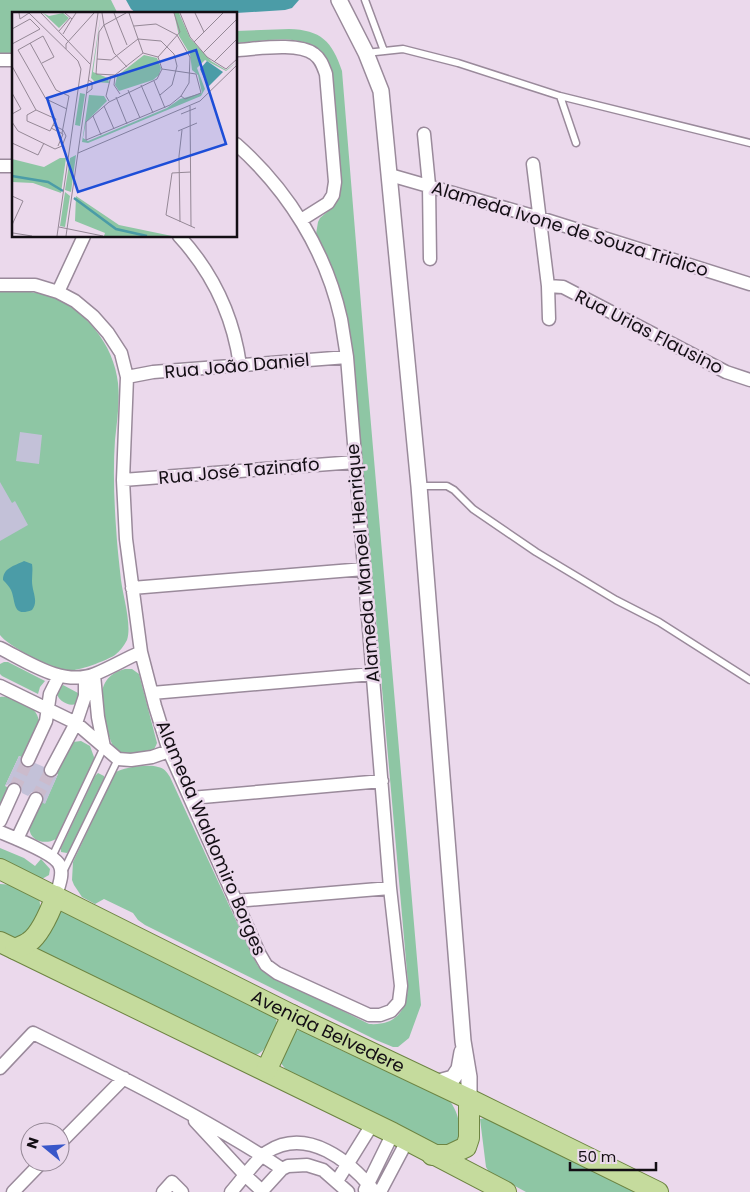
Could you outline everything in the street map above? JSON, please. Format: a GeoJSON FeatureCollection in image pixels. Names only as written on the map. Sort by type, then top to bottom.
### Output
{"type":"FeatureCollection","features":[{"type":"Feature","properties":{"kind":"main road","name":"Avenida Belvedere"},"geometry":{"type":"LineString","coordinates":[[0,869],[292,1015],[658,1192]]}},
{"type":"Feature","properties":{"kind":"main road"},"geometry":{"type":"LineString","coordinates":[[7,946],[30,942],[50,911],[56,896]]}},
{"type":"Feature","properties":{"kind":"main road"},"geometry":{"type":"LineString","coordinates":[[7,946],[372,1123],[506,1192]]}},
{"type":"Feature","properties":{"kind":"main road"},"geometry":{"type":"LineString","coordinates":[[266,1071],[292,1015]]}},
{"type":"Feature","properties":{"kind":"main road"},"geometry":{"type":"LineString","coordinates":[[432,1155],[449,1155],[466,1147],[469,1138],[469,1099]]}},
{"type":"Feature","properties":{"kind":"street"},"geometry":{"type":"LineString","coordinates":[[339,0],[366,53],[381,91],[419,486],[463,1041],[469,1077],[469,1099]]}},
{"type":"Feature","properties":{"kind":"street"},"geometry":{"type":"LineString","coordinates":[[238,50],[304,49],[314,54],[322,62],[326,74],[335,182],[333,195],[328,203],[301,220]]}},
{"type":"Feature","properties":{"kind":"street"},"geometry":{"type":"LineString","coordinates":[[424,134],[429,185],[430,259]]}},
{"type":"Feature","properties":{"kind":"street","name":"Alameda Manoel Henrique"},"geometry":{"type":"LineString","coordinates":[[238,146],[253,159],[280,190],[301,220],[316,248],[330,283],[341,320],[346,357],[390,888],[402,986],[399,1002],[391,1011],[380,1015],[369,1015],[276,973],[266,965]]}},
{"type":"Feature","properties":{"kind":"street"},"geometry":{"type":"LineString","coordinates":[[533,164],[548,286],[549,319]]}},
{"type":"Feature","properties":{"kind":"street","name":"Alameda Ivone de Souza Tridico"},"geometry":{"type":"LineString","coordinates":[[390,175],[540,218],[750,284]]}},
{"type":"Feature","properties":{"kind":"street"},"geometry":{"type":"LineString","coordinates":[[58,292],[83,238]]}},
{"type":"Feature","properties":{"kind":"street"},"geometry":{"type":"LineString","coordinates":[[181,238],[195,254],[215,283],[237,342],[240,365]]}},
{"type":"Feature","properties":{"kind":"street","name":"Alameda Waldomiro Borges"},"geometry":{"type":"LineString","coordinates":[[0,285],[34,285],[58,292],[75,301],[93,316],[108,333],[120,353],[127,377],[123,480],[126,539],[140,652],[170,751],[266,965]]}},
{"type":"Feature","properties":{"kind":"street","name":"Rua Urias Flausino"},"geometry":{"type":"LineString","coordinates":[[548,286],[563,287],[726,372],[750,380]]}},
{"type":"Feature","properties":{"kind":"street","name":"Rua João Daniel"},"geometry":{"type":"LineString","coordinates":[[127,377],[153,372],[346,357]]}},
{"type":"Feature","properties":{"kind":"street","name":"Rua José Tazinafo"},"geometry":{"type":"LineString","coordinates":[[123,480],[355,462]]}},
{"type":"Feature","properties":{"kind":"street"},"geometry":{"type":"LineString","coordinates":[[132,588],[364,569]]}},
{"type":"Feature","properties":{"kind":"street"},"geometry":{"type":"LineString","coordinates":[[0,648],[59,676],[89,676],[140,652]]}},
{"type":"Feature","properties":{"kind":"street"},"geometry":{"type":"LineString","coordinates":[[152,693],[373,674]]}},
{"type":"Feature","properties":{"kind":"street"},"geometry":{"type":"LineString","coordinates":[[28,760],[46,721],[52,689],[59,676]]}},
{"type":"Feature","properties":{"kind":"street"},"geometry":{"type":"LineString","coordinates":[[51,770],[76,723],[89,676]]}},
{"type":"Feature","properties":{"kind":"street"},"geometry":{"type":"LineString","coordinates":[[89,676],[104,747]]}},
{"type":"Feature","properties":{"kind":"street"},"geometry":{"type":"LineString","coordinates":[[0,686],[76,723],[118,759],[131,760],[152,757],[170,751]]}},
{"type":"Feature","properties":{"kind":"street"},"geometry":{"type":"LineString","coordinates":[[190,798],[382,781]]}},
{"type":"Feature","properties":{"kind":"street"},"geometry":{"type":"LineString","coordinates":[[0,821],[14,790]]}},
{"type":"Feature","properties":{"kind":"street"},"geometry":{"type":"LineString","coordinates":[[17,839],[36,799]]}},
{"type":"Feature","properties":{"kind":"street"},"geometry":{"type":"LineString","coordinates":[[0,832],[52,857],[60,866],[62,876],[56,896]]}},
{"type":"Feature","properties":{"kind":"street"},"geometry":{"type":"LineString","coordinates":[[236,901],[390,888]]}},
{"type":"Feature","properties":{"kind":"street"},"geometry":{"type":"LineString","coordinates":[[0,1068],[33,1033],[124,1078],[263,1155],[282,1169]]}},
{"type":"Feature","properties":{"kind":"street"},"geometry":{"type":"LineString","coordinates":[[435,1083],[453,1078],[459,1069],[463,1041]]}},
{"type":"Feature","properties":{"kind":"street"},"geometry":{"type":"LineString","coordinates":[[70,1133],[124,1078]]}},
{"type":"Feature","properties":{"kind":"street"},"geometry":{"type":"LineString","coordinates":[[186,1112],[262,1191],[282,1169],[288,1166],[307,1165],[323,1170],[348,1192]]}},
{"type":"Feature","properties":{"kind":"street"},"geometry":{"type":"LineString","coordinates":[[337,1181],[372,1123]]}},
{"type":"Feature","properties":{"kind":"street"},"geometry":{"type":"LineString","coordinates":[[231,1192],[263,1155],[282,1145],[296,1142],[319,1146],[348,1165],[369,1189],[400,1137]]}},
{"type":"Feature","properties":{"kind":"street"},"geometry":{"type":"LineString","coordinates":[[380,1192],[400,1137]]}},
{"type":"Feature","properties":{"kind":"street"},"geometry":{"type":"LineString","coordinates":[[13,1192],[32,1172]]}},
{"type":"Feature","properties":{"kind":"street"},"geometry":{"type":"LineString","coordinates":[[163,1192],[172,1182],[182,1192]]}},
{"type":"Feature","properties":{"kind":"lane"},"geometry":{"type":"LineString","coordinates":[[365,0],[384,51]]}},
{"type":"Feature","properties":{"kind":"lane"},"geometry":{"type":"LineString","coordinates":[[366,53],[403,49],[560,96],[750,142]]}},
{"type":"Feature","properties":{"kind":"lane"},"geometry":{"type":"LineString","coordinates":[[560,96],[576,143]]}},
{"type":"Feature","properties":{"kind":"lane"},"geometry":{"type":"LineString","coordinates":[[419,486],[447,486],[454,490],[473,508],[536,552],[616,600],[659,622],[750,680]]}},
{"type":"Feature","properties":{"kind":"lane"},"geometry":{"type":"LineString","coordinates":[[52,857],[104,747]]}},
{"type":"Feature","properties":{"kind":"lane"},"geometry":{"type":"LineString","coordinates":[[62,876],[118,759]]}},
{"type":"Feature","properties":{"kind":"green space"},"geometry":{"type":"Polygon","coordinates":[[[0,0],[111,0],[117,12],[12,12],[12,54],[0,55],[0,0]]]}},
{"type":"Feature","properties":{"kind":"green space"},"geometry":{"type":"Polygon","coordinates":[[[289,29],[317,35],[324,39],[334,52],[342,71],[421,1005],[409,1038],[398,1047],[393,1047],[376,1040],[145,925],[133,913],[104,899],[95,904],[82,897],[72,880],[73,862],[115,773],[136,767],[154,766],[160,768],[170,777],[251,953],[263,971],[369,1024],[379,1024],[394,1019],[406,1001],[408,983],[352,348],[343,299],[316,234],[320,218],[334,206],[340,187],[331,74],[326,59],[317,49],[306,43],[293,40],[238,43],[238,31],[289,29]]]}},
{"type":"Feature","properties":{"kind":"green space"},"geometry":{"type":"Polygon","coordinates":[[[22,291],[48,295],[74,309],[85,319],[104,342],[111,355],[118,383],[114,462],[116,534],[128,619],[127,640],[115,655],[91,666],[70,671],[59,670],[41,662],[20,651],[0,635],[0,292],[22,291]]]}},
{"type":"Feature","properties":{"kind":"green space"},"geometry":{"type":"Polygon","coordinates":[[[8,662],[45,681],[40,687],[38,694],[2,676],[0,674],[0,664],[8,662]]]}},
{"type":"Feature","properties":{"kind":"green space"},"geometry":{"type":"Polygon","coordinates":[[[125,669],[132,669],[139,674],[157,743],[153,750],[148,753],[126,755],[120,753],[113,746],[107,730],[101,702],[104,685],[115,673],[125,669]]]}},
{"type":"Feature","properties":{"kind":"green space"},"geometry":{"type":"Polygon","coordinates":[[[63,685],[78,693],[79,697],[76,704],[66,704],[58,697],[56,691],[63,685]]]}},
{"type":"Feature","properties":{"kind":"green space"},"geometry":{"type":"Polygon","coordinates":[[[0,697],[13,698],[26,704],[36,713],[39,725],[24,758],[19,756],[5,786],[9,788],[0,804],[0,697]]]}},
{"type":"Feature","properties":{"kind":"green space"},"geometry":{"type":"Polygon","coordinates":[[[81,741],[90,746],[94,761],[56,839],[46,842],[37,840],[29,829],[32,818],[40,802],[45,803],[58,774],[54,772],[73,742],[81,741]]]}},
{"type":"Feature","properties":{"kind":"green space"},"geometry":{"type":"Polygon","coordinates":[[[98,773],[104,776],[104,780],[70,851],[67,853],[61,852],[61,848],[98,773]]]}},
{"type":"Feature","properties":{"kind":"green space"},"geometry":{"type":"Polygon","coordinates":[[[0,848],[24,858],[35,866],[41,859],[50,869],[49,875],[42,879],[0,861],[0,848]]]}},
{"type":"Feature","properties":{"kind":"green space"},"geometry":{"type":"Polygon","coordinates":[[[0,884],[15,885],[39,899],[40,911],[36,921],[20,938],[14,938],[0,932],[0,884]]]}},
{"type":"Feature","properties":{"kind":"green space"},"geometry":{"type":"Polygon","coordinates":[[[66,909],[275,1015],[277,1023],[265,1048],[262,1052],[252,1056],[37,951],[59,910],[66,909]]]}},
{"type":"Feature","properties":{"kind":"green space"},"geometry":{"type":"Polygon","coordinates":[[[299,1030],[448,1099],[456,1112],[460,1128],[456,1141],[450,1147],[438,1147],[287,1071],[280,1062],[292,1032],[299,1030]]]}},
{"type":"Feature","properties":{"kind":"green space"},"geometry":{"type":"Polygon","coordinates":[[[491,1117],[641,1192],[526,1192],[489,1172],[486,1167],[480,1119],[491,1117]]]}},
{"type":"Feature","properties":{"kind":"water"},"geometry":{"type":"Polygon","coordinates":[[[126,0],[299,0],[292,8],[285,10],[238,13],[135,12],[126,0]]]}},
{"type":"Feature","properties":{"kind":"water"},"geometry":{"type":"Polygon","coordinates":[[[24,561],[32,564],[32,585],[35,603],[32,610],[21,612],[16,607],[11,590],[3,580],[3,576],[7,570],[24,561]]]}},
{"type":"Feature","properties":{"kind":"building"},"geometry":{"type":"Polygon","coordinates":[[[20,432],[42,435],[39,464],[16,461],[20,432]]]}},
{"type":"Feature","properties":{"kind":"building"},"geometry":{"type":"Polygon","coordinates":[[[0,482],[12,503],[15,501],[28,525],[0,541],[0,482]]]}},
{"type":"Feature","properties":{"kind":"building"},"geometry":{"type":"Polygon","coordinates":[[[19,756],[21,757],[21,764],[25,768],[32,767],[35,763],[44,767],[44,774],[48,777],[55,777],[58,774],[45,804],[43,803],[43,795],[39,792],[32,792],[28,796],[22,793],[21,786],[17,782],[5,786],[19,756]]]}},
{"type":"Feature","properties":{"kind":"tunnel"},"geometry":{"type":"LineString","coordinates":[[14,790],[28,760]]}},
{"type":"Feature","properties":{"kind":"tunnel"},"geometry":{"type":"LineString","coordinates":[[36,799],[51,770]]}}]}
